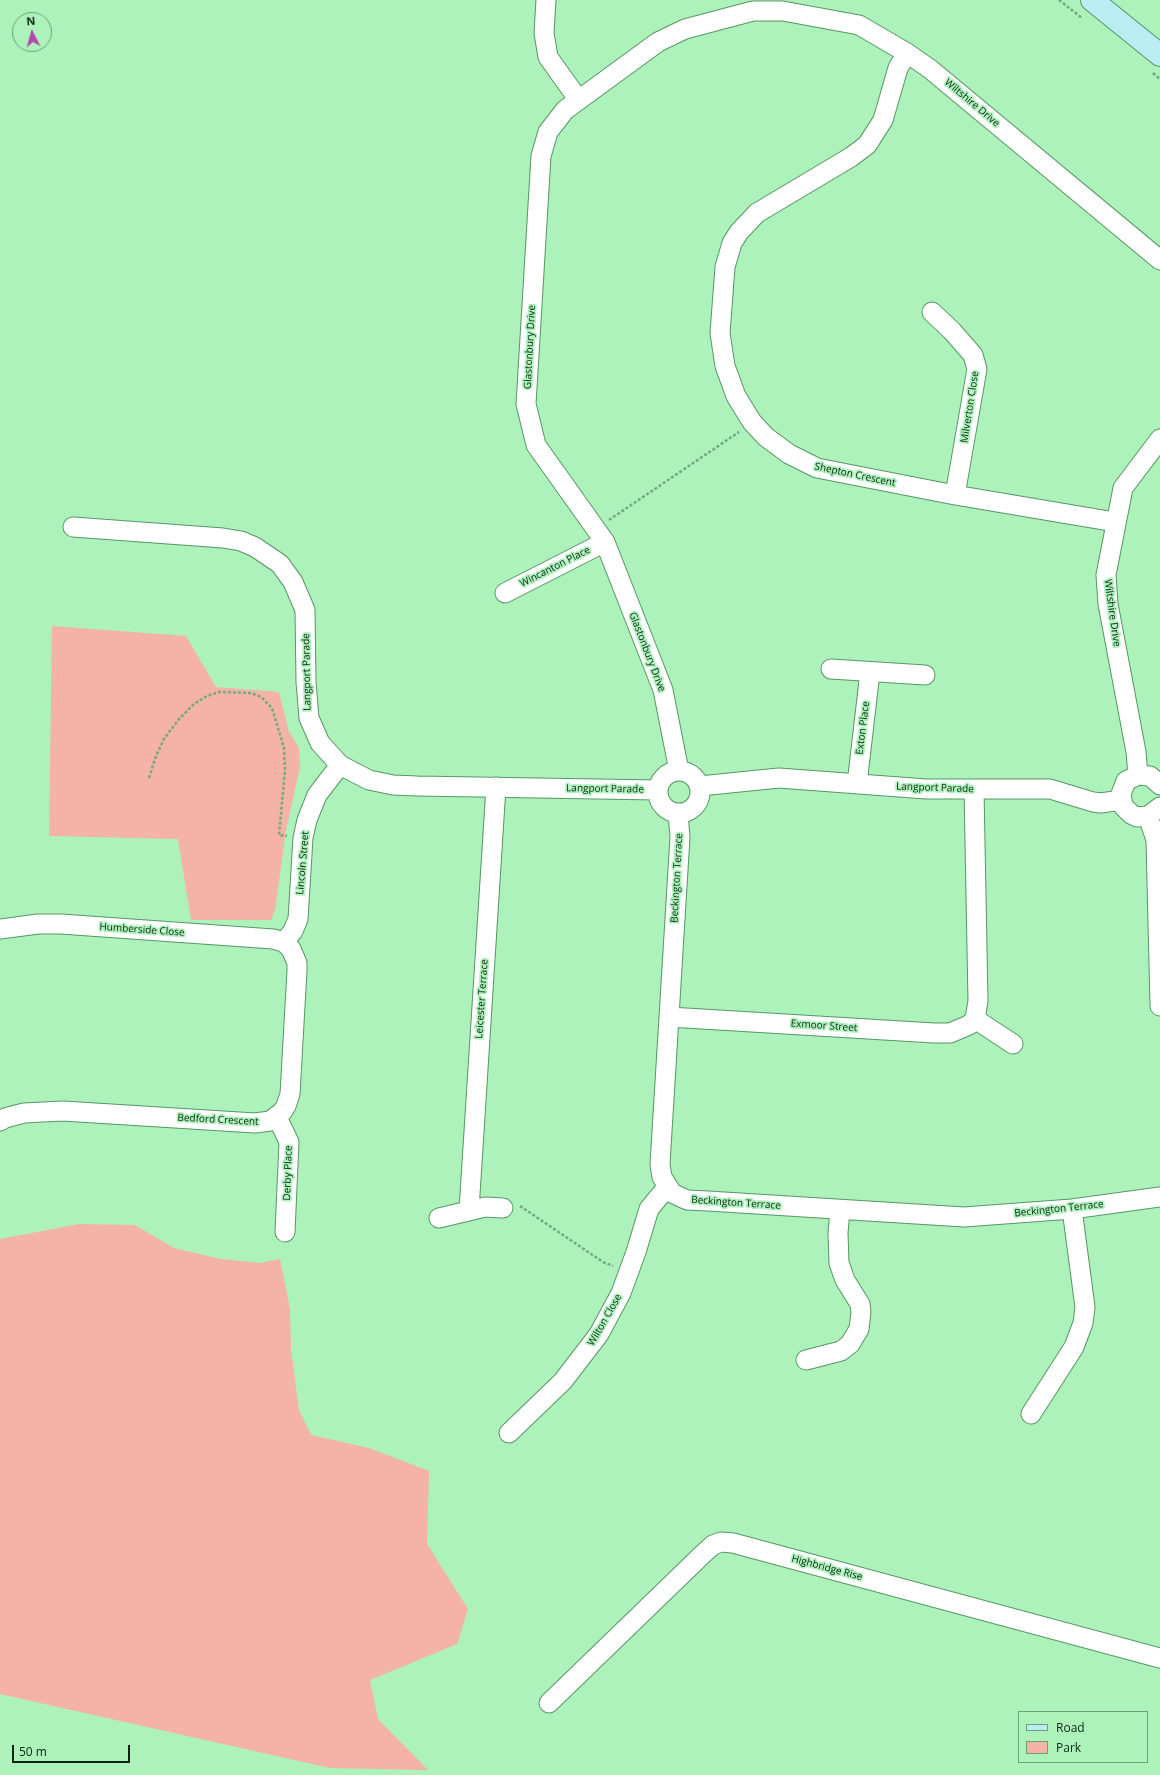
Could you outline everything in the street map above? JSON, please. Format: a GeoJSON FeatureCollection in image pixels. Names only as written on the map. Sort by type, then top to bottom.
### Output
{"type":"FeatureCollection","features":[{"type":"Feature","properties":{"kind":"main road"},"geometry":{"type":"LineString","coordinates":[[1092,0],[1160,55]]}},
{"type":"Feature","properties":{"kind":"street"},"geometry":{"type":"LineString","coordinates":[[546,0],[544,33],[548,57],[578,99]]}},
{"type":"Feature","properties":{"kind":"street","name":"Glastonbury Drive"},"geometry":{"type":"LineString","coordinates":[[679,771],[663,690],[601,535],[536,445],[526,404],[542,156],[548,132],[555,120],[578,99],[658,42],[685,30],[753,5]]}},
{"type":"Feature","properties":{"kind":"street","name":"Wiltshire Drive"},"geometry":{"type":"LineString","coordinates":[[753,5],[783,5],[859,25],[907,53],[930,69],[1160,260]]}},
{"type":"Feature","properties":{"kind":"street","name":"Shepton Crescent"},"geometry":{"type":"LineString","coordinates":[[907,53],[898,68],[881,124],[867,145],[851,157],[757,213],[739,232],[732,243],[725,267],[721,320],[722,349],[730,381],[743,409],[752,422],[775,445],[802,462],[816,468],[1115,522]]}},
{"type":"Feature","properties":{"kind":"street","name":"Milverton Close"},"geometry":{"type":"LineString","coordinates":[[932,312],[952,331],[973,355],[977,369],[955,494]]}},
{"type":"Feature","properties":{"kind":"street","name":"Wiltshire Drive"},"geometry":{"type":"LineString","coordinates":[[1138,775],[1136,752],[1106,590],[1106,574],[1115,522],[1123,488],[1160,439]]}},
{"type":"Feature","properties":{"kind":"street","name":"Langport Parade"},"geometry":{"type":"LineString","coordinates":[[72,527],[223,538],[241,541],[255,547],[280,564],[293,582],[305,610],[306,682],[309,718],[320,742],[340,765],[369,780],[393,785],[658,790]]}},
{"type":"Feature","properties":{"kind":"street","name":"Wincanton Place"},"geometry":{"type":"LineString","coordinates":[[505,593],[601,535]]}},
{"type":"Feature","properties":{"kind":"street"},"geometry":{"type":"LineString","coordinates":[[830,669],[925,675]]}},
{"type":"Feature","properties":{"kind":"street","name":"Exton Place"},"geometry":{"type":"LineString","coordinates":[[857,784],[870,672]]}},
{"type":"Feature","properties":{"kind":"street","name":"Lincoln Street"},"geometry":{"type":"LineString","coordinates":[[284,942],[293,931],[298,919],[303,838],[308,820],[317,796],[340,765]]}},
{"type":"Feature","properties":{"kind":"street"},"geometry":{"type":"LineString","coordinates":[[679,771],[691,774],[696,779],[700,786],[700,797],[697,804],[692,809],[678,813],[664,807],[660,800],[658,790],[660,782],[665,776],[679,771]]}},
{"type":"Feature","properties":{"kind":"street"},"geometry":{"type":"LineString","coordinates":[[1160,784],[1150,776],[1138,775],[1126,781],[1121,794],[1123,806],[1131,814],[1137,816],[1154,812],[1160,1006]]}},
{"type":"Feature","properties":{"kind":"street","name":"Langport Parade"},"geometry":{"type":"LineString","coordinates":[[700,786],[778,778],[974,790],[1050,789],[1092,802],[1101,803],[1121,800]]}},
{"type":"Feature","properties":{"kind":"street","name":"Leicester Terrace"},"geometry":{"type":"LineString","coordinates":[[468,1210],[496,787]]}},
{"type":"Feature","properties":{"kind":"street"},"geometry":{"type":"LineString","coordinates":[[974,790],[978,1000],[975,1019],[1013,1044]]}},
{"type":"Feature","properties":{"kind":"street","name":"Beckington Terrace"},"geometry":{"type":"LineString","coordinates":[[678,813],[680,837],[660,1164],[662,1177],[672,1193],[687,1200],[964,1216],[1072,1209],[1160,1197]]}},
{"type":"Feature","properties":{"kind":"street","name":"Humberside Close"},"geometry":{"type":"LineString","coordinates":[[0,929],[38,924],[61,924],[258,937],[284,942]]}},
{"type":"Feature","properties":{"kind":"street"},"geometry":{"type":"LineString","coordinates":[[277,1117],[286,1106],[290,1094],[297,971],[295,955],[284,942]]}},
{"type":"Feature","properties":{"kind":"street","name":"Exmoor Street"},"geometry":{"type":"LineString","coordinates":[[669,1017],[950,1033],[969,1025],[975,1019]]}},
{"type":"Feature","properties":{"kind":"street","name":"Bedford Crescent"},"geometry":{"type":"LineString","coordinates":[[0,1121],[5,1118],[24,1113],[45,1111],[254,1123],[270,1121],[277,1117]]}},
{"type":"Feature","properties":{"kind":"street","name":"Derby Place"},"geometry":{"type":"LineString","coordinates":[[277,1117],[289,1142],[285,1232]]}},
{"type":"Feature","properties":{"kind":"street","name":"Wilton Close"},"geometry":{"type":"LineString","coordinates":[[509,1433],[563,1381],[583,1357],[599,1334],[629,1272],[649,1209],[667,1187]]}},
{"type":"Feature","properties":{"kind":"street"},"geometry":{"type":"LineString","coordinates":[[439,1218],[485,1207],[502,1208]]}},
{"type":"Feature","properties":{"kind":"street"},"geometry":{"type":"LineString","coordinates":[[1031,1414],[1074,1347],[1083,1323],[1085,1306],[1072,1209]]}},
{"type":"Feature","properties":{"kind":"street"},"geometry":{"type":"LineString","coordinates":[[806,1360],[841,1351],[850,1344],[859,1329],[861,1320],[860,1304],[845,1280],[839,1264],[838,1233],[840,1210]]}},
{"type":"Feature","properties":{"kind":"street","name":"Highbridge Rise"},"geometry":{"type":"LineString","coordinates":[[549,1703],[703,1554],[713,1545],[721,1542],[733,1542],[1160,1658]]}},
{"type":"Feature","properties":{"kind":"path"},"geometry":{"type":"LineString","coordinates":[[601,535],[752,422]]}},
{"type":"Feature","properties":{"kind":"path"},"geometry":{"type":"LineString","coordinates":[[149,778],[156,756],[164,739],[179,719],[194,704],[207,696],[219,692],[251,693],[261,697],[272,708],[284,748],[286,770],[279,835],[303,838]]}},
{"type":"Feature","properties":{"kind":"path"},"geometry":{"type":"LineString","coordinates":[[502,1208],[515,1204],[524,1207],[603,1262],[629,1272]]}},
{"type":"Feature","properties":{"kind":"green space"},"geometry":{"type":"Polygon","coordinates":[[[52,626],[186,636],[216,687],[279,692],[289,732],[299,748],[300,767],[286,830],[275,910],[271,920],[191,920],[178,839],[49,836],[52,626]]]}},
{"type":"Feature","properties":{"kind":"green space"},"geometry":{"type":"Polygon","coordinates":[[[79,1224],[135,1225],[174,1248],[221,1259],[260,1263],[280,1259],[290,1309],[291,1350],[299,1410],[311,1435],[369,1448],[429,1471],[427,1544],[468,1609],[457,1644],[370,1680],[378,1719],[428,1770],[330,1768],[0,1694],[0,1239],[79,1224]]]}}]}
